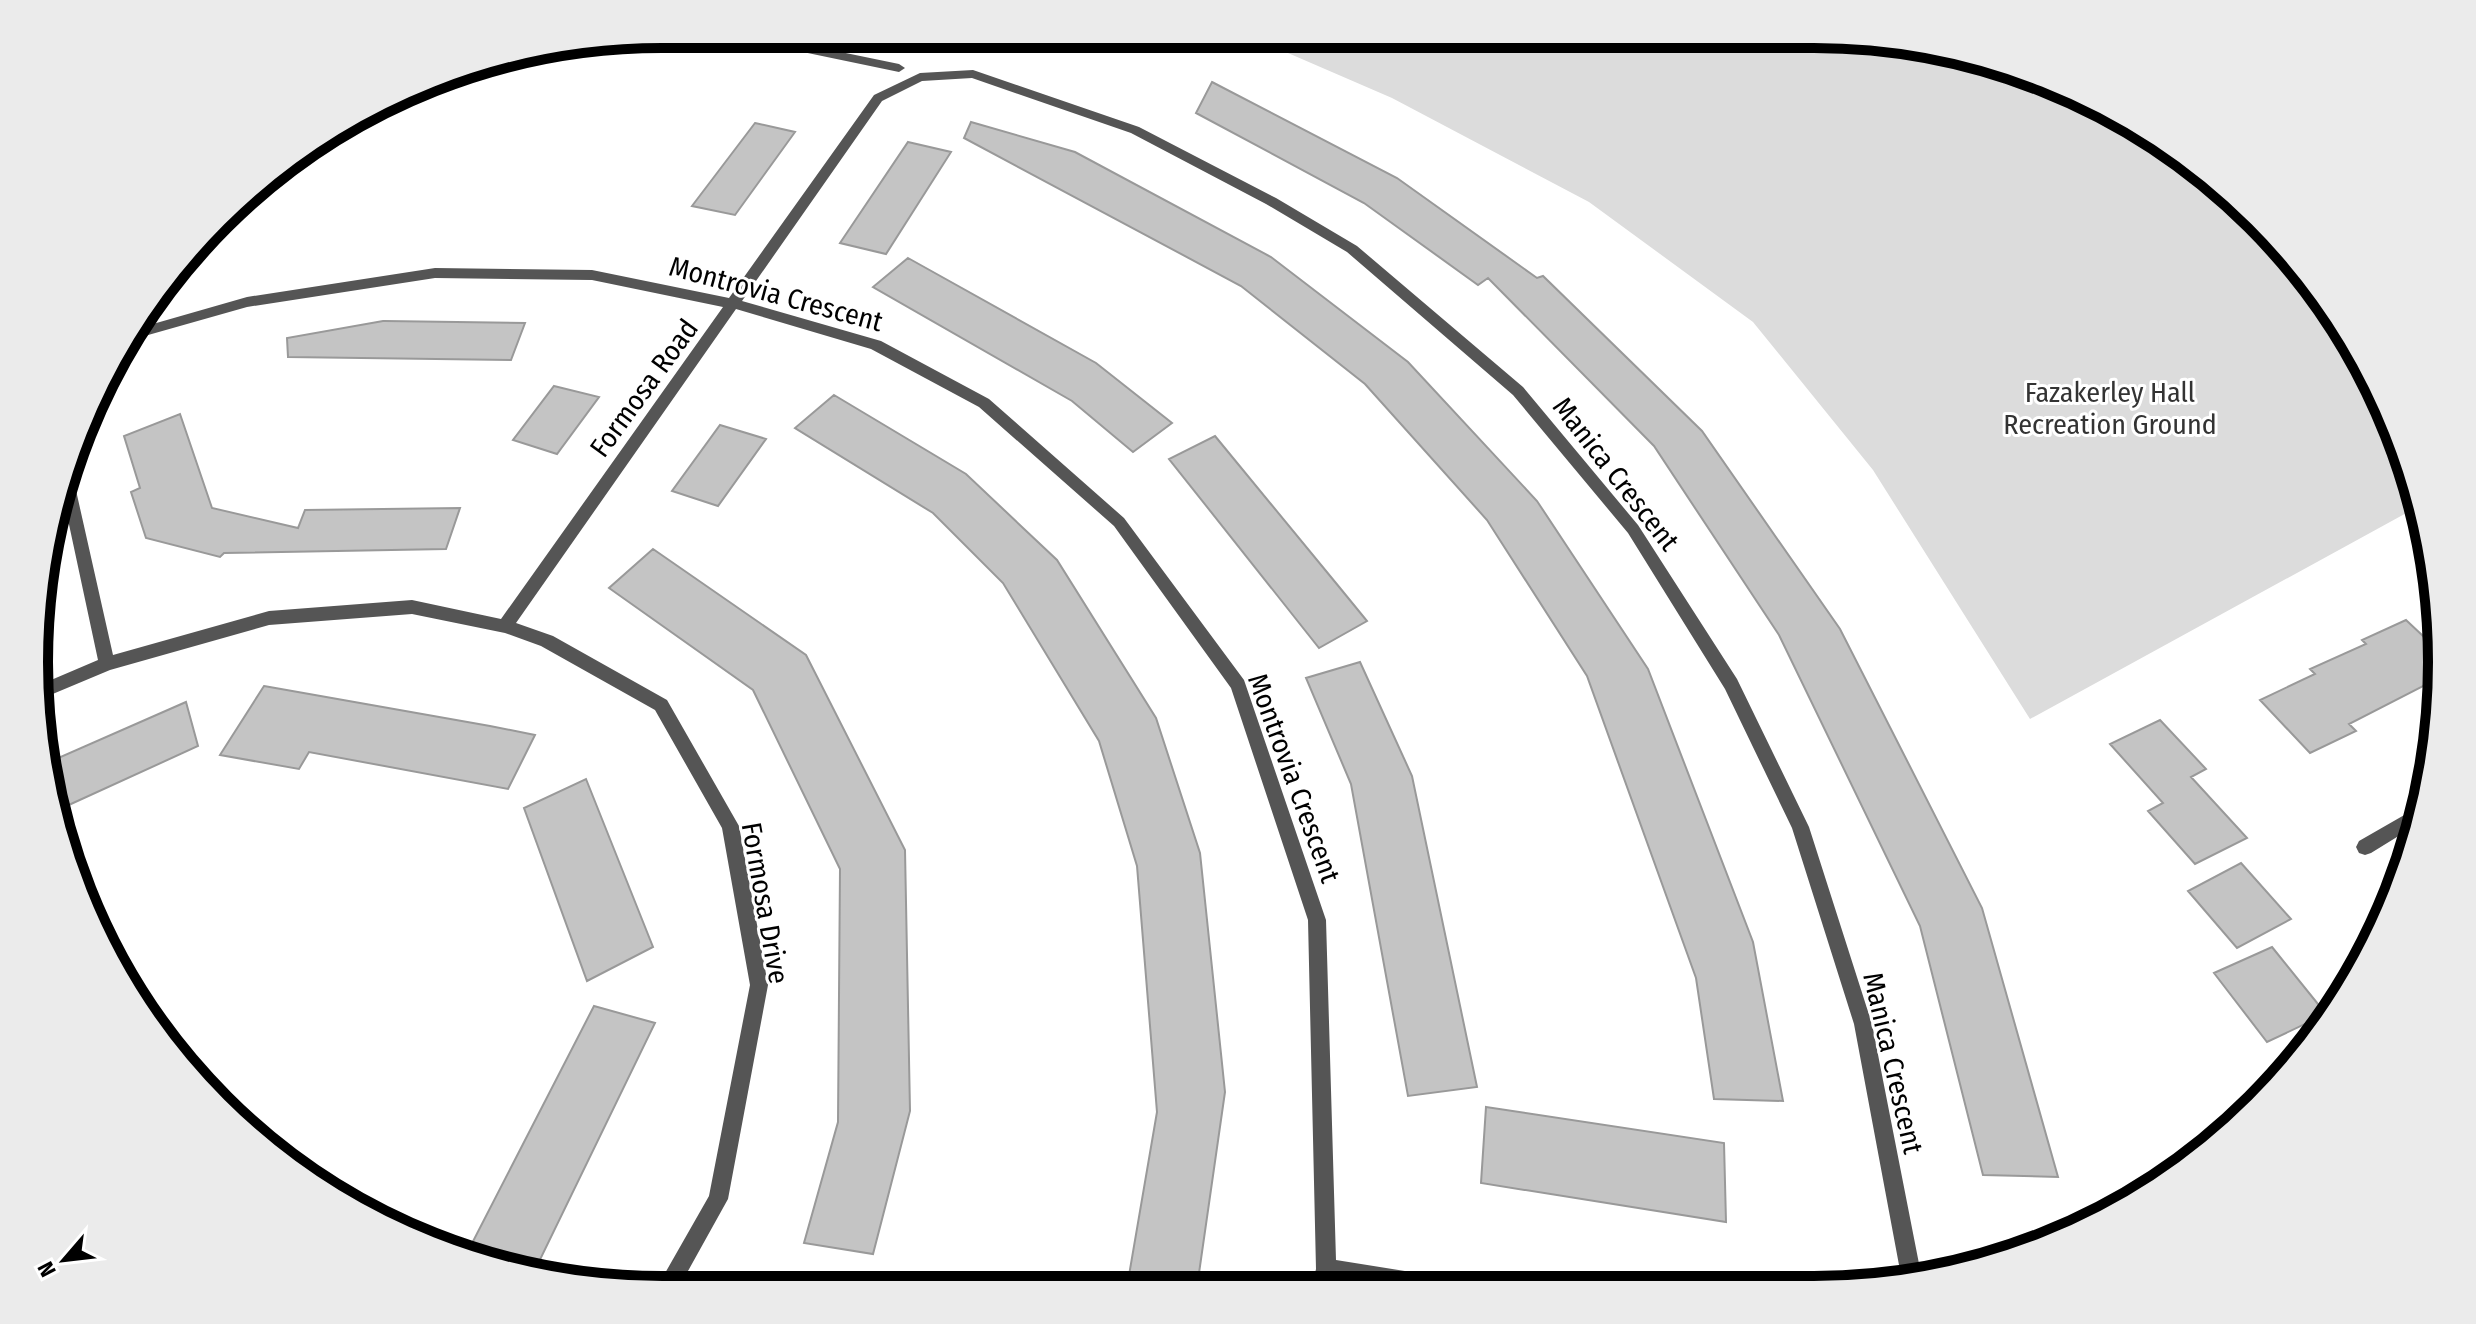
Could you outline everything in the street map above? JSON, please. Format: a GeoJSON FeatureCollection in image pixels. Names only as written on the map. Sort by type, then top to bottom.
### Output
{"type":"FeatureCollection","features":[{"type":"Feature","properties":{"kind":"street"},"geometry":{"type":"LineString","coordinates":[[803,48],[899,68]]}},
{"type":"Feature","properties":{"kind":"street","name":"Manica Crescent"},"geometry":{"type":"LineString","coordinates":[[920,77],[973,74],[1135,130],[1271,201],[1352,249],[1518,391],[1633,529],[1731,684],[1800,827],[1863,1024],[1910,1268]]}},
{"type":"Feature","properties":{"kind":"street","name":"Formosa Road"},"geometry":{"type":"LineString","coordinates":[[505,626],[878,98],[920,77]]}},
{"type":"Feature","properties":{"kind":"street","name":"Montrovia Crescent"},"geometry":{"type":"LineString","coordinates":[[144,332],[247,302],[435,273],[592,275],[735,304],[876,345],[984,403],[1119,522],[1238,685],[1317,920],[1324,1276]]}},
{"type":"Feature","properties":{"kind":"street"},"geometry":{"type":"LineString","coordinates":[[71,498],[107,664]]}},
{"type":"Feature","properties":{"kind":"street","name":"Formosa Drive"},"geometry":{"type":"LineString","coordinates":[[49,689],[107,664],[269,618],[412,607],[505,626],[547,641],[661,705],[730,826],[759,985],[718,1199],[674,1276]]}},
{"type":"Feature","properties":{"kind":"street"},"geometry":{"type":"LineString","coordinates":[[2365,847],[2407,822]]}},
{"type":"Feature","properties":{"kind":"green space","name":"Fazakerley Hall Recreation Ground"},"geometry":{"type":"Polygon","coordinates":[[[1276,48],[1854,49],[1894,53],[1973,69],[2049,95],[2086,111],[2155,151],[2219,200],[2276,257],[2325,321],[2365,390],[2395,465],[2409,512],[2030,719],[1873,470],[1753,322],[1589,202],[1392,98],[1276,48]]]}},
{"type":"Feature","properties":{"kind":"building"},"geometry":{"type":"Polygon","coordinates":[[[1212,82],[1397,178],[1537,278],[1543,276],[1702,431],[1840,629],[1982,908],[2058,1177],[1983,1175],[1920,926],[1779,635],[1654,446],[1488,278],[1478,285],[1364,203],[1196,113],[1212,82]]]}},
{"type":"Feature","properties":{"kind":"building"},"geometry":{"type":"Polygon","coordinates":[[[971,122],[1075,152],[1271,257],[1408,362],[1537,501],[1648,669],[1753,942],[1783,1101],[1714,1099],[1696,978],[1587,676],[1487,520],[1365,384],[1241,286],[964,138],[971,122]]]}},
{"type":"Feature","properties":{"kind":"building"},"geometry":{"type":"Polygon","coordinates":[[[755,123],[795,132],[735,215],[692,206],[755,123]]]}},
{"type":"Feature","properties":{"kind":"building"},"geometry":{"type":"Polygon","coordinates":[[[908,142],[951,152],[886,254],[840,243],[908,142]]]}},
{"type":"Feature","properties":{"kind":"building"},"geometry":{"type":"Polygon","coordinates":[[[908,258],[1096,363],[1172,423],[1133,452],[1072,401],[873,287],[908,258]]]}},
{"type":"Feature","properties":{"kind":"building"},"geometry":{"type":"Polygon","coordinates":[[[383,321],[525,323],[511,360],[288,357],[287,338],[383,321]]]}},
{"type":"Feature","properties":{"kind":"building"},"geometry":{"type":"Polygon","coordinates":[[[554,386],[599,397],[557,454],[513,440],[554,386]]]}},
{"type":"Feature","properties":{"kind":"building"},"geometry":{"type":"Polygon","coordinates":[[[834,395],[966,474],[1057,560],[1156,718],[1200,853],[1225,1092],[1199,1276],[1129,1276],[1157,1112],[1137,866],[1099,741],[1003,583],[933,513],[795,428],[834,395]]]}},
{"type":"Feature","properties":{"kind":"building"},"geometry":{"type":"Polygon","coordinates":[[[180,414],[212,508],[298,528],[305,510],[460,508],[446,549],[224,553],[220,557],[146,538],[131,492],[140,488],[124,436],[180,414]]]}},
{"type":"Feature","properties":{"kind":"building"},"geometry":{"type":"Polygon","coordinates":[[[720,425],[766,439],[718,506],[672,491],[720,425]]]}},
{"type":"Feature","properties":{"kind":"building"},"geometry":{"type":"Polygon","coordinates":[[[1215,436],[1367,621],[1319,648],[1169,459],[1215,436]]]}},
{"type":"Feature","properties":{"kind":"building"},"geometry":{"type":"Polygon","coordinates":[[[653,549],[806,655],[905,850],[910,1111],[873,1254],[804,1243],[838,1122],[840,869],[753,690],[609,588],[653,549]]]}},
{"type":"Feature","properties":{"kind":"building"},"geometry":{"type":"Polygon","coordinates":[[[2406,620],[2427,640],[2427,684],[2349,724],[2356,731],[2310,753],[2260,700],[2315,674],[2310,669],[2366,644],[2362,640],[2406,620]]]}},
{"type":"Feature","properties":{"kind":"building"},"geometry":{"type":"Polygon","coordinates":[[[1360,662],[1412,776],[1477,1087],[1408,1096],[1351,784],[1306,678],[1360,662]]]}},
{"type":"Feature","properties":{"kind":"building"},"geometry":{"type":"Polygon","coordinates":[[[264,686],[535,735],[508,789],[309,752],[299,769],[220,755],[264,686]]]}},
{"type":"Feature","properties":{"kind":"building"},"geometry":{"type":"Polygon","coordinates":[[[186,702],[198,746],[66,806],[56,759],[186,702]]]}},
{"type":"Feature","properties":{"kind":"building"},"geometry":{"type":"Polygon","coordinates":[[[2160,720],[2206,769],[2191,777],[2247,838],[2195,864],[2148,811],[2163,803],[2110,744],[2160,720]]]}},
{"type":"Feature","properties":{"kind":"building"},"geometry":{"type":"Polygon","coordinates":[[[586,779],[653,947],[587,981],[524,808],[586,779]]]}},
{"type":"Feature","properties":{"kind":"building"},"geometry":{"type":"Polygon","coordinates":[[[2241,863],[2291,919],[2237,948],[2188,891],[2241,863]]]}},
{"type":"Feature","properties":{"kind":"building"},"geometry":{"type":"Polygon","coordinates":[[[2272,947],[2321,1008],[2312,1021],[2267,1042],[2214,973],[2272,947]]]}},
{"type":"Feature","properties":{"kind":"building"},"geometry":{"type":"Polygon","coordinates":[[[594,1006],[655,1023],[538,1263],[471,1245],[594,1006]]]}},
{"type":"Feature","properties":{"kind":"building"},"geometry":{"type":"Polygon","coordinates":[[[1486,1107],[1724,1143],[1726,1222],[1481,1183],[1486,1107]]]}}]}
